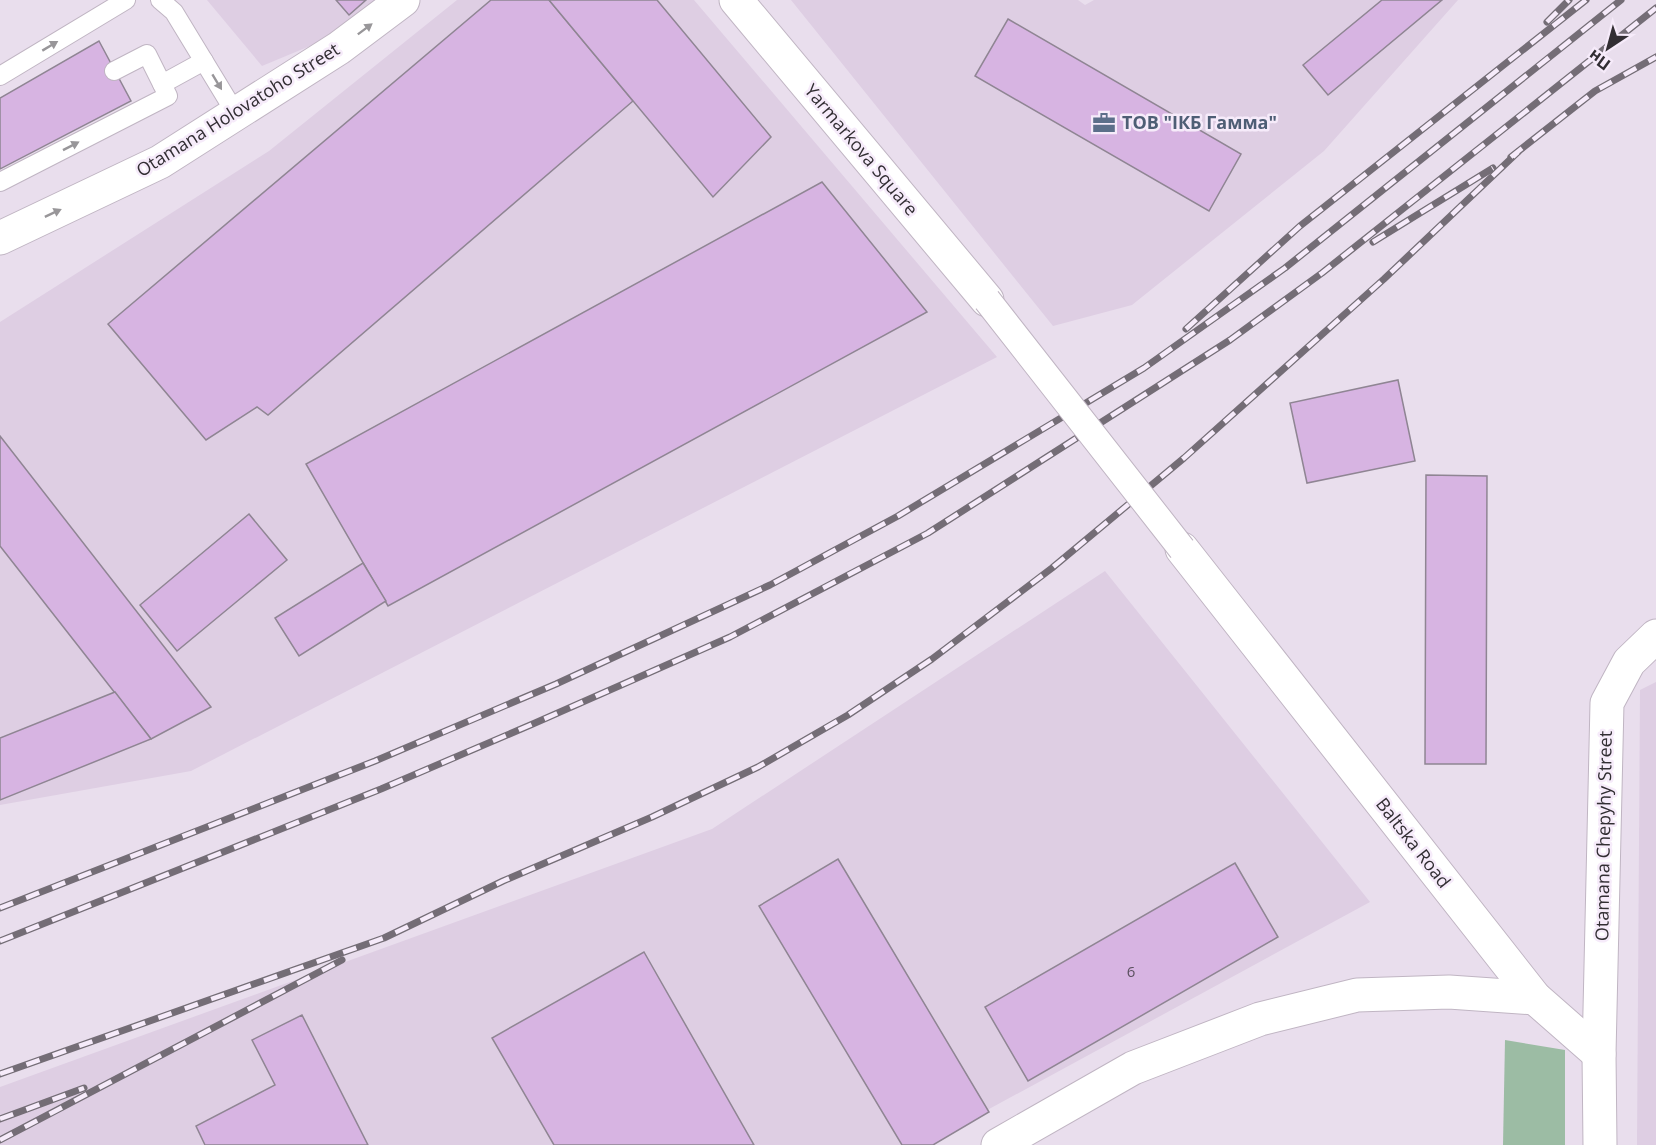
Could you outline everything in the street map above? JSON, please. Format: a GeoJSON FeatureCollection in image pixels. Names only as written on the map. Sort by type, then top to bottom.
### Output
{"type":"FeatureCollection","features":[{"type":"Feature","properties":{"kind":"street","name":"Otamana Holovatoho Street"},"geometry":{"type":"LineString","coordinates":[[0,238],[160,162],[339,48],[403,0]]}},
{"type":"Feature","properties":{"kind":"street","name":"Yarmarkova Square"},"geometry":{"type":"LineString","coordinates":[[735,0],[987,300]]}},
{"type":"Feature","properties":{"kind":"street"},"geometry":{"type":"LineString","coordinates":[[987,300],[1182,549]]}},
{"type":"Feature","properties":{"kind":"street","name":"Baltska Road"},"geometry":{"type":"LineString","coordinates":[[1182,549],[1535,998],[1599,1054]]}},
{"type":"Feature","properties":{"kind":"street","name":"Otamana Chepyhy Street"},"geometry":{"type":"LineString","coordinates":[[1599,1054],[1607,703],[1629,662],[1656,636]]}},
{"type":"Feature","properties":{"kind":"street"},"geometry":{"type":"LineString","coordinates":[[998,1145],[1133,1068],[1260,1019],[1357,995],[1449,992],[1535,998]]}},
{"type":"Feature","properties":{"kind":"street"},"geometry":{"type":"LineString","coordinates":[[1599,1054],[1600,1145]]}},
{"type":"Feature","properties":{"kind":"lane"},"geometry":{"type":"LineString","coordinates":[[0,76],[126,0]]}},
{"type":"Feature","properties":{"kind":"lane"},"geometry":{"type":"LineString","coordinates":[[160,0],[174,12],[236,114]]}},
{"type":"Feature","properties":{"kind":"lane"},"geometry":{"type":"LineString","coordinates":[[0,182],[168,96],[147,54],[114,71]]}},
{"type":"Feature","properties":{"kind":"lane"},"geometry":{"type":"LineString","coordinates":[[162,84],[204,61]]}},
{"type":"Feature","properties":{"kind":"shaded area"},"geometry":{"type":"Polygon","coordinates":[[[207,0],[376,0],[334,36],[262,66],[207,0]]]}},
{"type":"Feature","properties":{"kind":"shaded area"},"geometry":{"type":"Polygon","coordinates":[[[457,0],[694,0],[997,357],[191,771],[0,805],[0,322],[269,151],[457,0]]]}},
{"type":"Feature","properties":{"kind":"shaded area"},"geometry":{"type":"Polygon","coordinates":[[[791,0],[1078,0],[1085,5],[1094,0],[1458,0],[1324,151],[1132,305],[1053,326],[791,0]]]}},
{"type":"Feature","properties":{"kind":"shaded area"},"geometry":{"type":"Polygon","coordinates":[[[1105,571],[1370,902],[923,1145],[0,1145],[0,1087],[712,829],[1105,571]]]}},
{"type":"Feature","properties":{"kind":"shaded area"},"geometry":{"type":"Polygon","coordinates":[[[1656,682],[1656,1145],[1637,1145],[1640,690],[1656,682]]]}},
{"type":"Feature","properties":{"kind":"green space"},"geometry":{"type":"Polygon","coordinates":[[[1505,1040],[1565,1050],[1565,1145],[1503,1145],[1505,1040]]]}},
{"type":"Feature","properties":{"kind":"building"},"geometry":{"type":"Polygon","coordinates":[[[336,0],[366,0],[349,15],[336,0]]]}},
{"type":"Feature","properties":{"kind":"building"},"geometry":{"type":"Polygon","coordinates":[[[491,0],[549,0],[633,101],[268,415],[257,407],[206,440],[108,324],[491,0]]]}},
{"type":"Feature","properties":{"kind":"building"},"geometry":{"type":"Polygon","coordinates":[[[549,0],[657,0],[771,137],[713,197],[549,0]]]}},
{"type":"Feature","properties":{"kind":"building"},"geometry":{"type":"Polygon","coordinates":[[[1382,0],[1442,0],[1328,95],[1303,65],[1382,0]]]}},
{"type":"Feature","properties":{"kind":"building"},"geometry":{"type":"Polygon","coordinates":[[[1008,19],[1241,154],[1209,211],[975,76],[1008,19]]]}},
{"type":"Feature","properties":{"kind":"building"},"geometry":{"type":"Polygon","coordinates":[[[99,41],[131,101],[0,169],[0,98],[99,41]]]}},
{"type":"Feature","properties":{"kind":"building"},"geometry":{"type":"Polygon","coordinates":[[[822,182],[927,312],[388,606],[306,464],[822,182]]]}},
{"type":"Feature","properties":{"kind":"building"},"geometry":{"type":"Polygon","coordinates":[[[1398,380],[1415,461],[1307,483],[1290,403],[1398,380]]]}},
{"type":"Feature","properties":{"kind":"building"},"geometry":{"type":"Polygon","coordinates":[[[0,436],[211,707],[151,739],[0,546],[0,436]]]}},
{"type":"Feature","properties":{"kind":"building"},"geometry":{"type":"Polygon","coordinates":[[[1426,475],[1487,476],[1486,764],[1425,764],[1426,475]]]}},
{"type":"Feature","properties":{"kind":"building"},"geometry":{"type":"Polygon","coordinates":[[[249,514],[287,560],[177,651],[140,605],[249,514]]]}},
{"type":"Feature","properties":{"kind":"building"},"geometry":{"type":"Polygon","coordinates":[[[363,563],[386,601],[299,656],[275,618],[363,563]]]}},
{"type":"Feature","properties":{"kind":"building"},"geometry":{"type":"Polygon","coordinates":[[[115,692],[151,739],[0,800],[0,738],[115,692]]]}},
{"type":"Feature","properties":{"kind":"building"},"geometry":{"type":"Polygon","coordinates":[[[838,859],[989,1112],[933,1145],[902,1145],[759,906],[838,859]]]}},
{"type":"Feature","properties":{"kind":"building"},"geometry":{"type":"Polygon","coordinates":[[[1235,863],[1278,937],[1028,1081],[985,1007],[1235,863]]]}},
{"type":"Feature","properties":{"kind":"building"},"geometry":{"type":"Polygon","coordinates":[[[644,952],[754,1145],[554,1145],[492,1038],[644,952]]]}},
{"type":"Feature","properties":{"kind":"building"},"geometry":{"type":"Polygon","coordinates":[[[302,1015],[368,1145],[205,1145],[196,1126],[275,1085],[252,1040],[302,1015]]]}},
{"type":"Feature","properties":{"kind":"railway"},"geometry":{"type":"LineString","coordinates":[[1547,22],[1569,0]]}},
{"type":"Feature","properties":{"kind":"railway"},"geometry":{"type":"LineString","coordinates":[[1186,329],[1300,226],[1586,0]]}},
{"type":"Feature","properties":{"kind":"railway"},"geometry":{"type":"LineString","coordinates":[[0,908],[375,761],[556,684],[770,585],[898,516],[1144,368],[1285,268],[1621,0]]}},
{"type":"Feature","properties":{"kind":"railway"},"geometry":{"type":"LineString","coordinates":[[0,941],[381,789],[535,723],[730,637],[928,533],[1230,340],[1322,273],[1656,8]]}},
{"type":"Feature","properties":{"kind":"railway"},"geometry":{"type":"LineString","coordinates":[[1511,157],[1595,91],[1656,57]]}},
{"type":"Feature","properties":{"kind":"railway"},"geometry":{"type":"LineString","coordinates":[[0,1074],[384,938],[503,881],[652,817],[758,767],[848,715],[932,659],[1052,568],[1184,458],[1384,279],[1518,152]]}},
{"type":"Feature","properties":{"kind":"railway"},"geometry":{"type":"LineString","coordinates":[[1373,242],[1493,168]]}},
{"type":"Feature","properties":{"kind":"railway"},"geometry":{"type":"LineString","coordinates":[[0,1140],[342,960]]}},
{"type":"Feature","properties":{"kind":"railway"},"geometry":{"type":"LineString","coordinates":[[0,1119],[84,1088]]}},
{"type":"Feature","properties":{"kind":"place","name":"ТОВ \"ІКБ Гамма\""},"geometry":{"type":"Point","coordinates":[1104,123]}}]}
